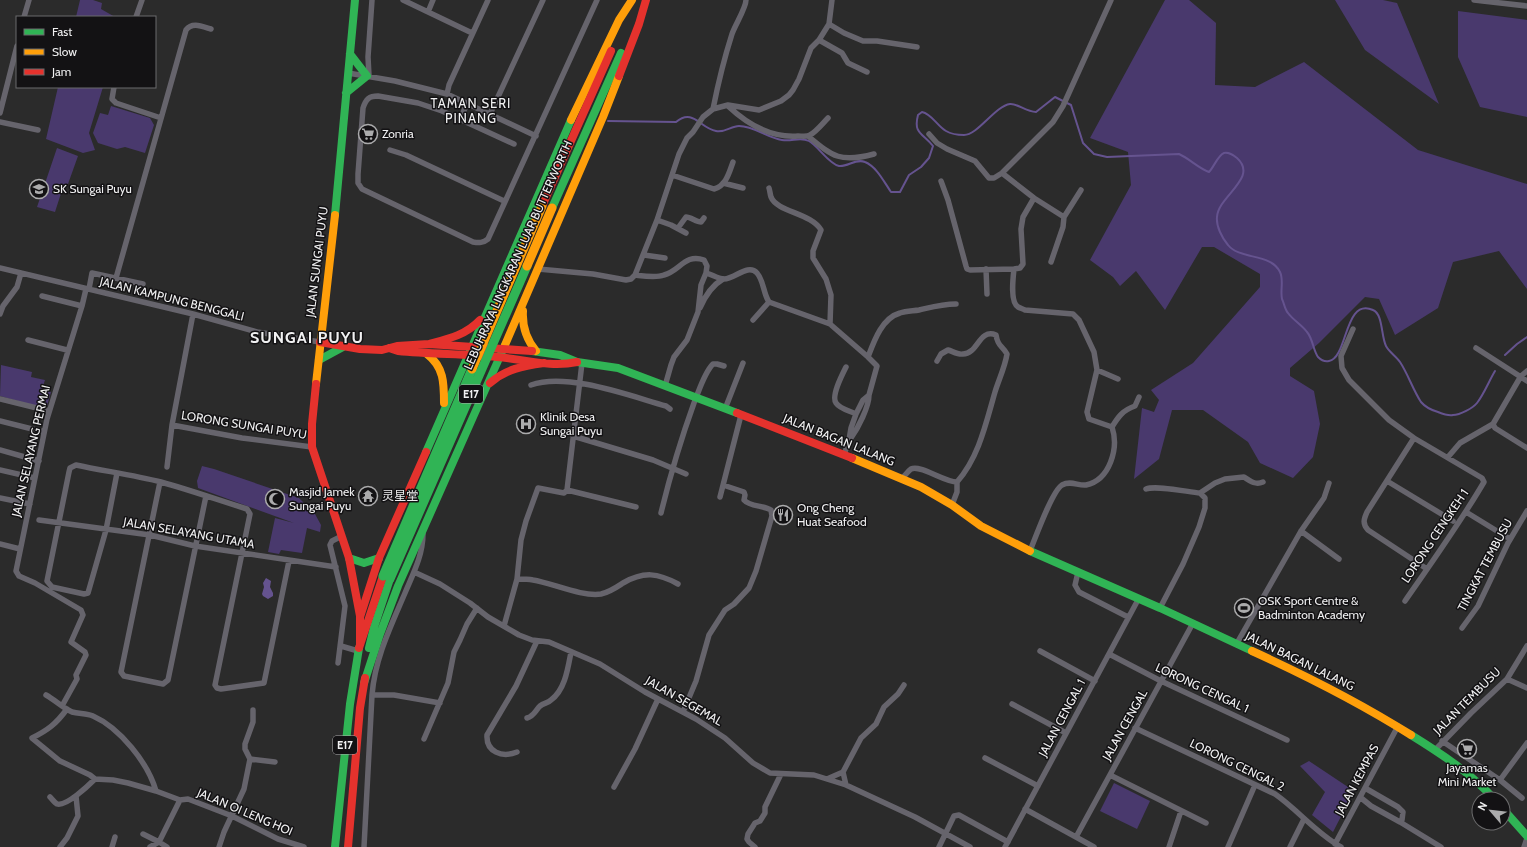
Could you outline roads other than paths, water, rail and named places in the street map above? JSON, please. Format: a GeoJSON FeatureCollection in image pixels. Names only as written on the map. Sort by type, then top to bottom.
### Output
{"type":"FeatureCollection","features":[{"type":"Feature","properties":{"kind":"main road","name":"JALAN SUNGAI PUYU"},"geometry":{"type":"LineString","coordinates":[[355,0],[336,208],[318,360],[312,424],[312,447],[349,558],[360,617]]}},
{"type":"Feature","properties":{"kind":"main road"},"geometry":{"type":"LineString","coordinates":[[359,648],[360,617],[379,558],[584,91],[619,20],[633,0]]}},
{"type":"Feature","properties":{"kind":"main road","name":"LEBUHRAYA LINGKARAN LUAR BUTTERWORTH"},"geometry":{"type":"LineString","coordinates":[[335,847],[350,704],[359,648],[386,578],[542,206],[633,0]]}},
{"type":"Feature","properties":{"kind":"main road"},"geometry":{"type":"LineString","coordinates":[[364,683],[398,586],[481,397],[502,353],[606,110],[639,24],[645,0]]}},
{"type":"Feature","properties":{"kind":"main road","name":"LEBUHRAYA LINGKARAN LUAR BUTTERWORTH"},"geometry":{"type":"LineString","coordinates":[[349,844],[360,708],[367,658],[386,578],[645,0]]}},
{"type":"Feature","properties":{"kind":"main road"},"geometry":{"type":"LineString","coordinates":[[346,93],[368,76],[350,54]]}},
{"type":"Feature","properties":{"kind":"main road"},"geometry":{"type":"LineString","coordinates":[[524,301],[522,317],[523,328],[527,339],[536,352]]}},
{"type":"Feature","properties":{"kind":"main road"},"geometry":{"type":"LineString","coordinates":[[489,306],[490,316],[496,324],[502,326],[508,325],[517,318]]}},
{"type":"Feature","properties":{"kind":"main road"},"geometry":{"type":"LineString","coordinates":[[444,407],[444,381],[439,365],[428,349],[471,331],[489,306]]}},
{"type":"Feature","properties":{"kind":"main road"},"geometry":{"type":"LineString","coordinates":[[321,330],[330,339],[344,347]]}},
{"type":"Feature","properties":{"kind":"main road","name":"JALAN BAGAN LALANG"},"geometry":{"type":"LineString","coordinates":[[320,342],[344,347],[382,350],[389,348],[398,351],[428,349],[502,353],[536,352],[564,356],[580,362],[618,368],[792,434],[902,478],[952,505],[981,526],[1030,551],[1139,598],[1322,684],[1398,726],[1435,750],[1487,791]]}},
{"type":"Feature","properties":{"kind":"main road"},"geometry":{"type":"LineString","coordinates":[[318,360],[344,347]]}},
{"type":"Feature","properties":{"kind":"main road","name":"JALAN BAGAN LALANG"},"geometry":{"type":"LineString","coordinates":[[502,353],[544,363],[569,365],[580,362]]}},
{"type":"Feature","properties":{"kind":"main road"},"geometry":{"type":"LineString","coordinates":[[486,387],[503,372],[514,367],[544,363]]}},
{"type":"Feature","properties":{"kind":"main road"},"geometry":{"type":"LineString","coordinates":[[453,388],[467,377],[473,378],[478,381],[481,387],[481,397]]}},
{"type":"Feature","properties":{"kind":"main road"},"geometry":{"type":"LineString","coordinates":[[349,558],[359,563],[370,563],[379,558]]}},
{"type":"Feature","properties":{"kind":"main road"},"geometry":{"type":"LineString","coordinates":[[1511,818],[1527,837]]}},
{"type":"Feature","properties":{"kind":"street"},"geometry":{"type":"LineString","coordinates":[[24,16],[28,0]]}},
{"type":"Feature","properties":{"kind":"street"},"geometry":{"type":"LineString","coordinates":[[136,16],[142,0]]}},
{"type":"Feature","properties":{"kind":"street"},"geometry":{"type":"LineString","coordinates":[[368,76],[372,0]]}},
{"type":"Feature","properties":{"kind":"street"},"geometry":{"type":"LineString","coordinates":[[403,0],[472,33]]}},
{"type":"Feature","properties":{"kind":"street"},"geometry":{"type":"LineString","coordinates":[[428,12],[433,0]]}},
{"type":"Feature","properties":{"kind":"street"},"geometry":{"type":"LineString","coordinates":[[446,94],[448,85],[488,0]]}},
{"type":"Feature","properties":{"kind":"street"},"geometry":{"type":"LineString","coordinates":[[490,114],[543,0]]}},
{"type":"Feature","properties":{"kind":"street"},"geometry":{"type":"LineString","coordinates":[[514,144],[442,111],[418,103],[373,96],[365,102],[358,160],[358,183],[362,188],[473,242],[479,243],[488,239],[504,201],[536,136],[597,0]]}},
{"type":"Feature","properties":{"kind":"street"},"geometry":{"type":"LineString","coordinates":[[713,109],[725,58],[736,24],[746,4],[746,0]]}},
{"type":"Feature","properties":{"kind":"street"},"geometry":{"type":"LineString","coordinates":[[538,269],[593,274],[626,280],[631,279],[636,275],[683,145],[695,130],[703,116],[713,109],[728,105],[759,110],[781,101],[793,90],[811,48],[819,40],[829,24],[832,0]]}},
{"type":"Feature","properties":{"kind":"street"},"geometry":{"type":"LineString","coordinates":[[929,134],[937,143],[947,149],[975,161],[982,167],[990,178],[994,178],[1002,173],[1053,122],[1068,96],[1111,0]]}},
{"type":"Feature","properties":{"kind":"street"},"geometry":{"type":"LineString","coordinates":[[1474,0],[1527,6]]}},
{"type":"Feature","properties":{"kind":"street"},"geometry":{"type":"LineString","coordinates":[[829,24],[844,33],[863,41],[877,41],[917,47]]}},
{"type":"Feature","properties":{"kind":"street"},"geometry":{"type":"LineString","coordinates":[[116,278],[186,30],[189,26],[194,25],[211,29]]}},
{"type":"Feature","properties":{"kind":"street"},"geometry":{"type":"LineString","coordinates":[[819,40],[842,53],[848,63],[867,72]]}},
{"type":"Feature","properties":{"kind":"street"},"geometry":{"type":"LineString","coordinates":[[0,113],[16,50]]}},
{"type":"Feature","properties":{"kind":"street"},"geometry":{"type":"LineString","coordinates":[[348,73],[368,76],[446,94],[536,136]]}},
{"type":"Feature","properties":{"kind":"street"},"geometry":{"type":"LineString","coordinates":[[10,76],[16,78]]}},
{"type":"Feature","properties":{"kind":"street"},"geometry":{"type":"LineString","coordinates":[[114,88],[112,99],[116,103],[161,118]]}},
{"type":"Feature","properties":{"kind":"street"},"geometry":{"type":"LineString","coordinates":[[460,119],[467,104]]}},
{"type":"Feature","properties":{"kind":"street"},"geometry":{"type":"LineString","coordinates":[[728,105],[738,115],[754,125],[771,133],[789,136],[808,136],[816,131],[828,118]]}},
{"type":"Feature","properties":{"kind":"street"},"geometry":{"type":"LineString","coordinates":[[0,122],[38,130]]}},
{"type":"Feature","properties":{"kind":"street"},"geometry":{"type":"LineString","coordinates":[[808,136],[834,155],[847,159],[874,154]]}},
{"type":"Feature","properties":{"kind":"street"},"geometry":{"type":"LineString","coordinates":[[390,150],[406,155],[504,201]]}},
{"type":"Feature","properties":{"kind":"street"},"geometry":{"type":"LineString","coordinates":[[672,175],[714,189],[718,188],[727,179],[733,162]]}},
{"type":"Feature","properties":{"kind":"street"},"geometry":{"type":"LineString","coordinates":[[1002,173],[1034,198],[1064,217]]}},
{"type":"Feature","properties":{"kind":"street"},"geometry":{"type":"LineString","coordinates":[[941,181],[967,269],[1020,268],[1022,264],[1021,229],[1024,217],[1034,198]]}},
{"type":"Feature","properties":{"kind":"street"},"geometry":{"type":"LineString","coordinates":[[723,183],[743,188]]}},
{"type":"Feature","properties":{"kind":"street"},"geometry":{"type":"LineString","coordinates":[[769,188],[771,198],[777,204],[817,223],[821,230],[813,251],[814,258],[826,279],[830,295],[830,324]]}},
{"type":"Feature","properties":{"kind":"street"},"geometry":{"type":"LineString","coordinates":[[1051,262],[1064,217],[1081,190]]}},
{"type":"Feature","properties":{"kind":"street"},"geometry":{"type":"LineString","coordinates":[[678,228],[686,217],[690,217],[699,222],[701,222],[704,218]]}},
{"type":"Feature","properties":{"kind":"street"},"geometry":{"type":"LineString","coordinates":[[657,220],[678,228],[686,233]]}},
{"type":"Feature","properties":{"kind":"street"},"geometry":{"type":"LineString","coordinates":[[644,255],[665,258]]}},
{"type":"Feature","properties":{"kind":"street"},"geometry":{"type":"LineString","coordinates":[[636,275],[663,276],[673,272],[683,262],[694,258],[704,260],[707,266],[701,285],[698,312]]}},
{"type":"Feature","properties":{"kind":"street","name":"JALAN KAMPUNG BENGGALI"},"geometry":{"type":"LineString","coordinates":[[0,268],[193,314],[257,332],[320,342]]}},
{"type":"Feature","properties":{"kind":"street"},"geometry":{"type":"LineString","coordinates":[[986,269],[987,294]]}},
{"type":"Feature","properties":{"kind":"street"},"geometry":{"type":"LineString","coordinates":[[1014,269],[1013,291],[1015,302],[1018,307],[1025,310],[1073,314],[1076,316],[1094,352],[1097,370],[1087,412],[1089,419],[1112,427]]}},
{"type":"Feature","properties":{"kind":"street"},"geometry":{"type":"LineString","coordinates":[[666,386],[673,361],[687,340],[708,292],[714,285],[723,279],[738,275],[744,270],[751,270],[756,272],[761,279],[764,295],[769,302],[830,324],[877,366],[869,400],[860,422],[849,440]]}},
{"type":"Feature","properties":{"kind":"street"},"geometry":{"type":"LineString","coordinates":[[0,314],[3,306],[17,287],[21,273]]}},
{"type":"Feature","properties":{"kind":"street","name":"JALAN KAMPUNG BENGGALI"},"geometry":{"type":"LineString","coordinates":[[87,289],[92,273],[143,284]]}},
{"type":"Feature","properties":{"kind":"street"},"geometry":{"type":"LineString","coordinates":[[706,273],[723,279]]}},
{"type":"Feature","properties":{"kind":"street","name":"JALAN SELAYANG PERMAI"},"geometry":{"type":"LineString","coordinates":[[62,706],[77,679],[76,674],[86,655],[85,652],[71,642],[83,612],[82,610],[16,574],[44,432],[67,350],[87,289]]}},
{"type":"Feature","properties":{"kind":"street"},"geometry":{"type":"LineString","coordinates":[[42,296],[82,306]]}},
{"type":"Feature","properties":{"kind":"street"},"geometry":{"type":"LineString","coordinates":[[753,320],[769,302]]}},
{"type":"Feature","properties":{"kind":"street"},"geometry":{"type":"LineString","coordinates":[[868,357],[878,334],[891,317],[899,313],[942,304],[956,304]]}},
{"type":"Feature","properties":{"kind":"street"},"geometry":{"type":"LineString","coordinates":[[167,467],[172,425],[193,314]]}},
{"type":"Feature","properties":{"kind":"street"},"geometry":{"type":"LineString","coordinates":[[1353,329],[1342,356],[1342,368],[1349,380],[1389,420],[1414,438],[1448,457],[1460,443],[1493,424],[1520,376],[1527,371]]}},
{"type":"Feature","properties":{"kind":"street"},"geometry":{"type":"LineString","coordinates":[[902,478],[912,469],[920,468],[950,482],[957,482],[964,475],[983,433],[1007,354],[1000,347],[996,335],[993,333],[984,335],[974,350],[969,353],[961,355],[948,350],[941,354],[937,361]]}},
{"type":"Feature","properties":{"kind":"street"},"geometry":{"type":"LineString","coordinates":[[28,340],[67,350]]}},
{"type":"Feature","properties":{"kind":"street"},"geometry":{"type":"LineString","coordinates":[[1476,348],[1527,381]]}},
{"type":"Feature","properties":{"kind":"street"},"geometry":{"type":"LineString","coordinates":[[567,490],[580,383],[580,362]]}},
{"type":"Feature","properties":{"kind":"street"},"geometry":{"type":"LineString","coordinates":[[725,409],[743,363]]}},
{"type":"Feature","properties":{"kind":"street"},"geometry":{"type":"LineString","coordinates":[[661,513],[672,467],[696,398],[710,367],[713,364],[724,366]]}},
{"type":"Feature","properties":{"kind":"street"},"geometry":{"type":"LineString","coordinates":[[846,367],[836,388],[834,399],[836,404],[856,414]]}},
{"type":"Feature","properties":{"kind":"street"},"geometry":{"type":"LineString","coordinates":[[1097,370],[1118,379]]}},
{"type":"Feature","properties":{"kind":"street"},"geometry":{"type":"LineString","coordinates":[[531,385],[550,381],[580,383],[666,406],[670,409]]}},
{"type":"Feature","properties":{"kind":"street"},"geometry":{"type":"LineString","coordinates":[[844,455],[856,414],[863,400],[869,395]]}},
{"type":"Feature","properties":{"kind":"street"},"geometry":{"type":"LineString","coordinates":[[1030,551],[1056,494],[1062,485],[1071,483],[1085,485],[1095,482],[1103,476],[1109,466],[1114,451],[1115,436],[1112,427],[1119,415],[1128,408],[1135,406],[1139,397]]}},
{"type":"Feature","properties":{"kind":"street"},"geometry":{"type":"LineString","coordinates":[[0,400],[49,412]]}},
{"type":"Feature","properties":{"kind":"street"},"geometry":{"type":"LineString","coordinates":[[720,497],[741,415]]}},
{"type":"Feature","properties":{"kind":"street"},"geometry":{"type":"LineString","coordinates":[[0,421],[44,432]]}},
{"type":"Feature","properties":{"kind":"street"},"geometry":{"type":"LineString","coordinates":[[1493,424],[1495,428],[1527,448]]}},
{"type":"Feature","properties":{"kind":"street","name":"LORONG SUNGAI PUYU"},"geometry":{"type":"LineString","coordinates":[[172,425],[242,438],[312,447]]}},
{"type":"Feature","properties":{"kind":"street"},"geometry":{"type":"LineString","coordinates":[[573,436],[672,467],[686,474]]}},
{"type":"Feature","properties":{"kind":"street"},"geometry":{"type":"LineString","coordinates":[[1414,438],[1364,519],[1364,524],[1368,530],[1427,569]]}},
{"type":"Feature","properties":{"kind":"street"},"geometry":{"type":"LineString","coordinates":[[0,450],[39,461]]}},
{"type":"Feature","properties":{"kind":"street","name":"LORONG CENGKEH 1"},"geometry":{"type":"LineString","coordinates":[[1405,601],[1466,512],[1484,482],[1482,478],[1448,457]]}},
{"type":"Feature","properties":{"kind":"street"},"geometry":{"type":"LineString","coordinates":[[117,473],[106,530],[91,588],[88,593],[84,594],[52,587],[47,581],[69,472],[70,468],[76,465],[117,473],[160,482],[247,509],[250,514],[215,685],[217,688],[222,689],[262,684],[265,680],[289,561]]}},
{"type":"Feature","properties":{"kind":"street"},"geometry":{"type":"LineString","coordinates":[[0,470],[35,478]]}},
{"type":"Feature","properties":{"kind":"street"},"geometry":{"type":"LineString","coordinates":[[1200,493],[1215,483],[1225,479],[1244,477],[1250,482],[1258,484],[1264,482]]}},
{"type":"Feature","properties":{"kind":"street"},"geometry":{"type":"LineString","coordinates":[[1387,481],[1453,521]]}},
{"type":"Feature","properties":{"kind":"street"},"geometry":{"type":"LineString","coordinates":[[160,482],[121,672],[124,676],[163,684],[168,680],[206,496]]}},
{"type":"Feature","properties":{"kind":"street"},"geometry":{"type":"LineString","coordinates":[[952,505],[957,492],[957,482]]}},
{"type":"Feature","properties":{"kind":"street"},"geometry":{"type":"LineString","coordinates":[[1236,643],[1301,531],[1324,498],[1329,484]]}},
{"type":"Feature","properties":{"kind":"street"},"geometry":{"type":"LineString","coordinates":[[683,712],[696,681],[709,635],[725,610],[734,604],[749,588],[764,547],[772,516],[771,510],[766,507],[746,503],[744,500],[746,495],[744,492],[723,485]]}},
{"type":"Feature","properties":{"kind":"street"},"geometry":{"type":"LineString","coordinates":[[1146,489],[1150,487],[1200,493],[1205,498],[1205,508],[1199,527],[1183,564],[1160,608]]}},
{"type":"Feature","properties":{"kind":"street"},"geometry":{"type":"LineString","coordinates":[[504,626],[517,579],[521,540],[538,488],[564,493],[567,490],[636,507]]}},
{"type":"Feature","properties":{"kind":"street"},"geometry":{"type":"LineString","coordinates":[[0,498],[30,504]]}},
{"type":"Feature","properties":{"kind":"street","name":"TINGKAT TEMBUSU"},"geometry":{"type":"LineString","coordinates":[[1462,628],[1478,606],[1510,539],[1527,511]]}},
{"type":"Feature","properties":{"kind":"street"},"geometry":{"type":"LineString","coordinates":[[1466,512],[1510,539]]}},
{"type":"Feature","properties":{"kind":"street","name":"JALAN SELAYANG UTAMA"},"geometry":{"type":"LineString","coordinates":[[39,520],[150,535],[196,546],[336,567]]}},
{"type":"Feature","properties":{"kind":"street"},"geometry":{"type":"LineString","coordinates":[[364,847],[372,695],[375,674],[382,647],[414,572],[423,543],[423,528]]}},
{"type":"Feature","properties":{"kind":"street"},"geometry":{"type":"LineString","coordinates":[[1301,531],[1339,559]]}},
{"type":"Feature","properties":{"kind":"street"},"geometry":{"type":"LineString","coordinates":[[338,663],[345,606],[330,544],[332,540],[342,536]]}},
{"type":"Feature","properties":{"kind":"street"},"geometry":{"type":"LineString","coordinates":[[0,544],[20,549]]}},
{"type":"Feature","properties":{"kind":"street","name":"JALAN SEGEMAL"},"geometry":{"type":"LineString","coordinates":[[414,572],[440,584],[519,635],[549,642],[600,664],[658,699],[696,719],[725,738],[753,763],[770,773],[814,775],[846,785],[946,833],[970,847]]}},
{"type":"Feature","properties":{"kind":"street"},"geometry":{"type":"LineString","coordinates":[[1078,572],[1075,585],[1079,592],[1128,617]]}},
{"type":"Feature","properties":{"kind":"street"},"geometry":{"type":"LineString","coordinates":[[517,579],[533,580],[589,594],[601,594],[628,580],[640,576],[663,576],[678,584]]}},
{"type":"Feature","properties":{"kind":"street","name":"JALAN CENGAL 1"},"geometry":{"type":"LineString","coordinates":[[1006,844],[1139,598]]}},
{"type":"Feature","properties":{"kind":"street"},"geometry":{"type":"LineString","coordinates":[[424,739],[448,683],[454,652],[467,624],[477,608]]}},
{"type":"Feature","properties":{"kind":"street","name":"JALAN CENGAL"},"geometry":{"type":"LineString","coordinates":[[1076,838],[1193,623]]}},
{"type":"Feature","properties":{"kind":"street"},"geometry":{"type":"LineString","coordinates":[[517,752],[507,754],[495,752],[489,748],[486,740],[487,735],[516,686],[537,640]]}},
{"type":"Feature","properties":{"kind":"street"},"geometry":{"type":"LineString","coordinates":[[341,646],[359,648]]}},
{"type":"Feature","properties":{"kind":"street","name":"JALAN TEMBUSU"},"geometry":{"type":"LineString","coordinates":[[1435,750],[1442,740],[1507,679],[1527,646]]}},
{"type":"Feature","properties":{"kind":"street"},"geometry":{"type":"LineString","coordinates":[[1040,651],[1094,681]]}},
{"type":"Feature","properties":{"kind":"street"},"geometry":{"type":"LineString","coordinates":[[527,718],[531,717],[543,704],[551,701],[560,689],[568,670],[571,652]]}},
{"type":"Feature","properties":{"kind":"street","name":"LORONG CENGAL 1"},"geometry":{"type":"LineString","coordinates":[[1109,654],[1161,681],[1287,740]]}},
{"type":"Feature","properties":{"kind":"street"},"geometry":{"type":"LineString","coordinates":[[1507,679],[1527,688]]}},
{"type":"Feature","properties":{"kind":"street"},"geometry":{"type":"LineString","coordinates":[[846,785],[843,772],[855,747],[861,738],[876,724],[884,706],[895,697],[904,685]]}},
{"type":"Feature","properties":{"kind":"street"},"geometry":{"type":"LineString","coordinates":[[46,695],[72,712],[92,715],[108,724],[124,740],[148,770],[156,790]]}},
{"type":"Feature","properties":{"kind":"street"},"geometry":{"type":"LineString","coordinates":[[372,695],[394,695],[440,703]]}},
{"type":"Feature","properties":{"kind":"street"},"geometry":{"type":"LineString","coordinates":[[614,787],[635,749],[658,699]]}},
{"type":"Feature","properties":{"kind":"street"},"geometry":{"type":"LineString","coordinates":[[1012,704],[1066,733]]}},
{"type":"Feature","properties":{"kind":"street"},"geometry":{"type":"LineString","coordinates":[[50,797],[56,804],[61,804],[76,796],[95,779],[90,774],[60,761],[32,738],[51,727],[67,709]]}},
{"type":"Feature","properties":{"kind":"street"},"geometry":{"type":"LineString","coordinates":[[219,847],[224,832],[244,789],[250,759],[245,749],[254,717],[253,710]]}},
{"type":"Feature","properties":{"kind":"street","name":"JALAN KEMPAS"},"geometry":{"type":"LineString","coordinates":[[1335,844],[1398,726]]}},
{"type":"Feature","properties":{"kind":"street","name":"LORONG CENGAL 2"},"geometry":{"type":"LineString","coordinates":[[1135,728],[1275,794],[1335,844],[1341,847]]}},
{"type":"Feature","properties":{"kind":"street"},"geometry":{"type":"LineString","coordinates":[[1442,740],[1500,780],[1522,798]]}},
{"type":"Feature","properties":{"kind":"street"},"geometry":{"type":"LineString","coordinates":[[1500,780],[1527,743]]}},
{"type":"Feature","properties":{"kind":"street"},"geometry":{"type":"LineString","coordinates":[[985,758],[1038,786]]}},
{"type":"Feature","properties":{"kind":"street"},"geometry":{"type":"LineString","coordinates":[[250,759],[275,762]]}},
{"type":"Feature","properties":{"kind":"street"},"geometry":{"type":"LineString","coordinates":[[827,779],[843,772]]}},
{"type":"Feature","properties":{"kind":"street"},"geometry":{"type":"LineString","coordinates":[[755,847],[747,839],[748,834],[755,823],[760,821],[765,813],[765,807],[782,774]]}},
{"type":"Feature","properties":{"kind":"street"},"geometry":{"type":"LineString","coordinates":[[1110,775],[1206,823]]}},
{"type":"Feature","properties":{"kind":"street","name":"JALAN OI LENG HOI"},"geometry":{"type":"LineString","coordinates":[[95,779],[118,781],[156,790],[180,800],[188,799],[232,816],[278,839],[304,847]]}},
{"type":"Feature","properties":{"kind":"street"},"geometry":{"type":"LineString","coordinates":[[1228,847],[1255,785]]}},
{"type":"Feature","properties":{"kind":"street"},"geometry":{"type":"LineString","coordinates":[[1365,788],[1398,807],[1403,812],[1402,820],[1400,822]]}},
{"type":"Feature","properties":{"kind":"street"},"geometry":{"type":"LineString","coordinates":[[60,847],[67,838],[78,816],[76,796]]}},
{"type":"Feature","properties":{"kind":"street"},"geometry":{"type":"LineString","coordinates":[[1360,797],[1371,806],[1441,847]]}},
{"type":"Feature","properties":{"kind":"street"},"geometry":{"type":"LineString","coordinates":[[150,847],[159,842],[180,800]]}},
{"type":"Feature","properties":{"kind":"street"},"geometry":{"type":"LineString","coordinates":[[1025,809],[1094,847]]}},
{"type":"Feature","properties":{"kind":"street"},"geometry":{"type":"LineString","coordinates":[[1169,847],[1181,811]]}},
{"type":"Feature","properties":{"kind":"street"},"geometry":{"type":"LineString","coordinates":[[939,847],[954,816],[959,815],[1006,844]]}},
{"type":"Feature","properties":{"kind":"street"},"geometry":{"type":"LineString","coordinates":[[1290,847],[1304,819]]}},
{"type":"Feature","properties":{"kind":"street"},"geometry":{"type":"LineString","coordinates":[[144,834],[167,847]]}},
{"type":"Feature","properties":{"kind":"street"},"geometry":{"type":"LineString","coordinates":[[112,847],[116,837]]}},
{"type":"Feature","properties":{"kind":"street"},"geometry":{"type":"LineString","coordinates":[[1524,847],[1527,837]]}},
{"type":"Feature","properties":{"kind":"waterway"},"geometry":{"type":"LineString","coordinates":[[608,121],[676,122],[687,117],[692,118],[716,131],[722,131],[739,126],[756,130],[777,139],[806,140],[812,143],[835,165],[842,166],[858,161],[869,164],[880,175],[891,192],[900,192],[909,175],[921,167],[929,158],[933,146],[918,130],[918,115],[922,112],[929,115],[946,131],[964,135],[975,130],[1004,106],[1013,104],[1029,111],[1036,112],[1055,97],[1071,105],[1083,143],[1094,154],[1107,157],[1179,154],[1209,172],[1222,154],[1229,153],[1237,158],[1242,165],[1243,173],[1241,180],[1219,209],[1217,224],[1220,232],[1233,250],[1263,259],[1276,266],[1281,275],[1282,299],[1286,310],[1309,335],[1316,354],[1320,359],[1329,361],[1335,357],[1340,350],[1351,320],[1357,312],[1364,308],[1373,310],[1379,316],[1386,346],[1400,362],[1421,402],[1431,410],[1451,415],[1459,414],[1469,409],[1480,399],[1495,371]]}},
{"type":"Feature","properties":{"kind":"waterway"},"geometry":{"type":"LineString","coordinates":[[1505,355],[1527,337]]}},
{"type":"Feature","properties":{"kind":"place","name":"Zonria"},"geometry":{"type":"Point","coordinates":[368,134]}},
{"type":"Feature","properties":{"kind":"place","name":"SK Sungai Puyu"},"geometry":{"type":"Point","coordinates":[39,189]}},
{"type":"Feature","properties":{"kind":"place","name":"Klinik Desa Sungai Puyu"},"geometry":{"type":"Point","coordinates":[526,424]}},
{"type":"Feature","properties":{"kind":"place","name":"灵星堂"},"geometry":{"type":"Point","coordinates":[368,496]}},
{"type":"Feature","properties":{"kind":"place","name":"Masjid Jamek Sungai Puyu"},"geometry":{"type":"Point","coordinates":[275,499]}},
{"type":"Feature","properties":{"kind":"place","name":"Ong Cheng Huat Seafood"},"geometry":{"type":"Point","coordinates":[783,515]}},
{"type":"Feature","properties":{"kind":"place","name":"OSK Sport Centre & Badminton Academy"},"geometry":{"type":"Point","coordinates":[1244,608]}},
{"type":"Feature","properties":{"kind":"place","name":"Jayamas Mini Market"},"geometry":{"type":"Point","coordinates":[1467,749]}},
{"type":"Feature","properties":{"kind":"district","name":"TAMAN SERI PINANG"},"geometry":{"type":"Point","coordinates":[471,110]}},
{"type":"Feature","properties":{"kind":"district","name":"SUNGAI PUYU"},"geometry":{"type":"Point","coordinates":[307,337]}}]}
